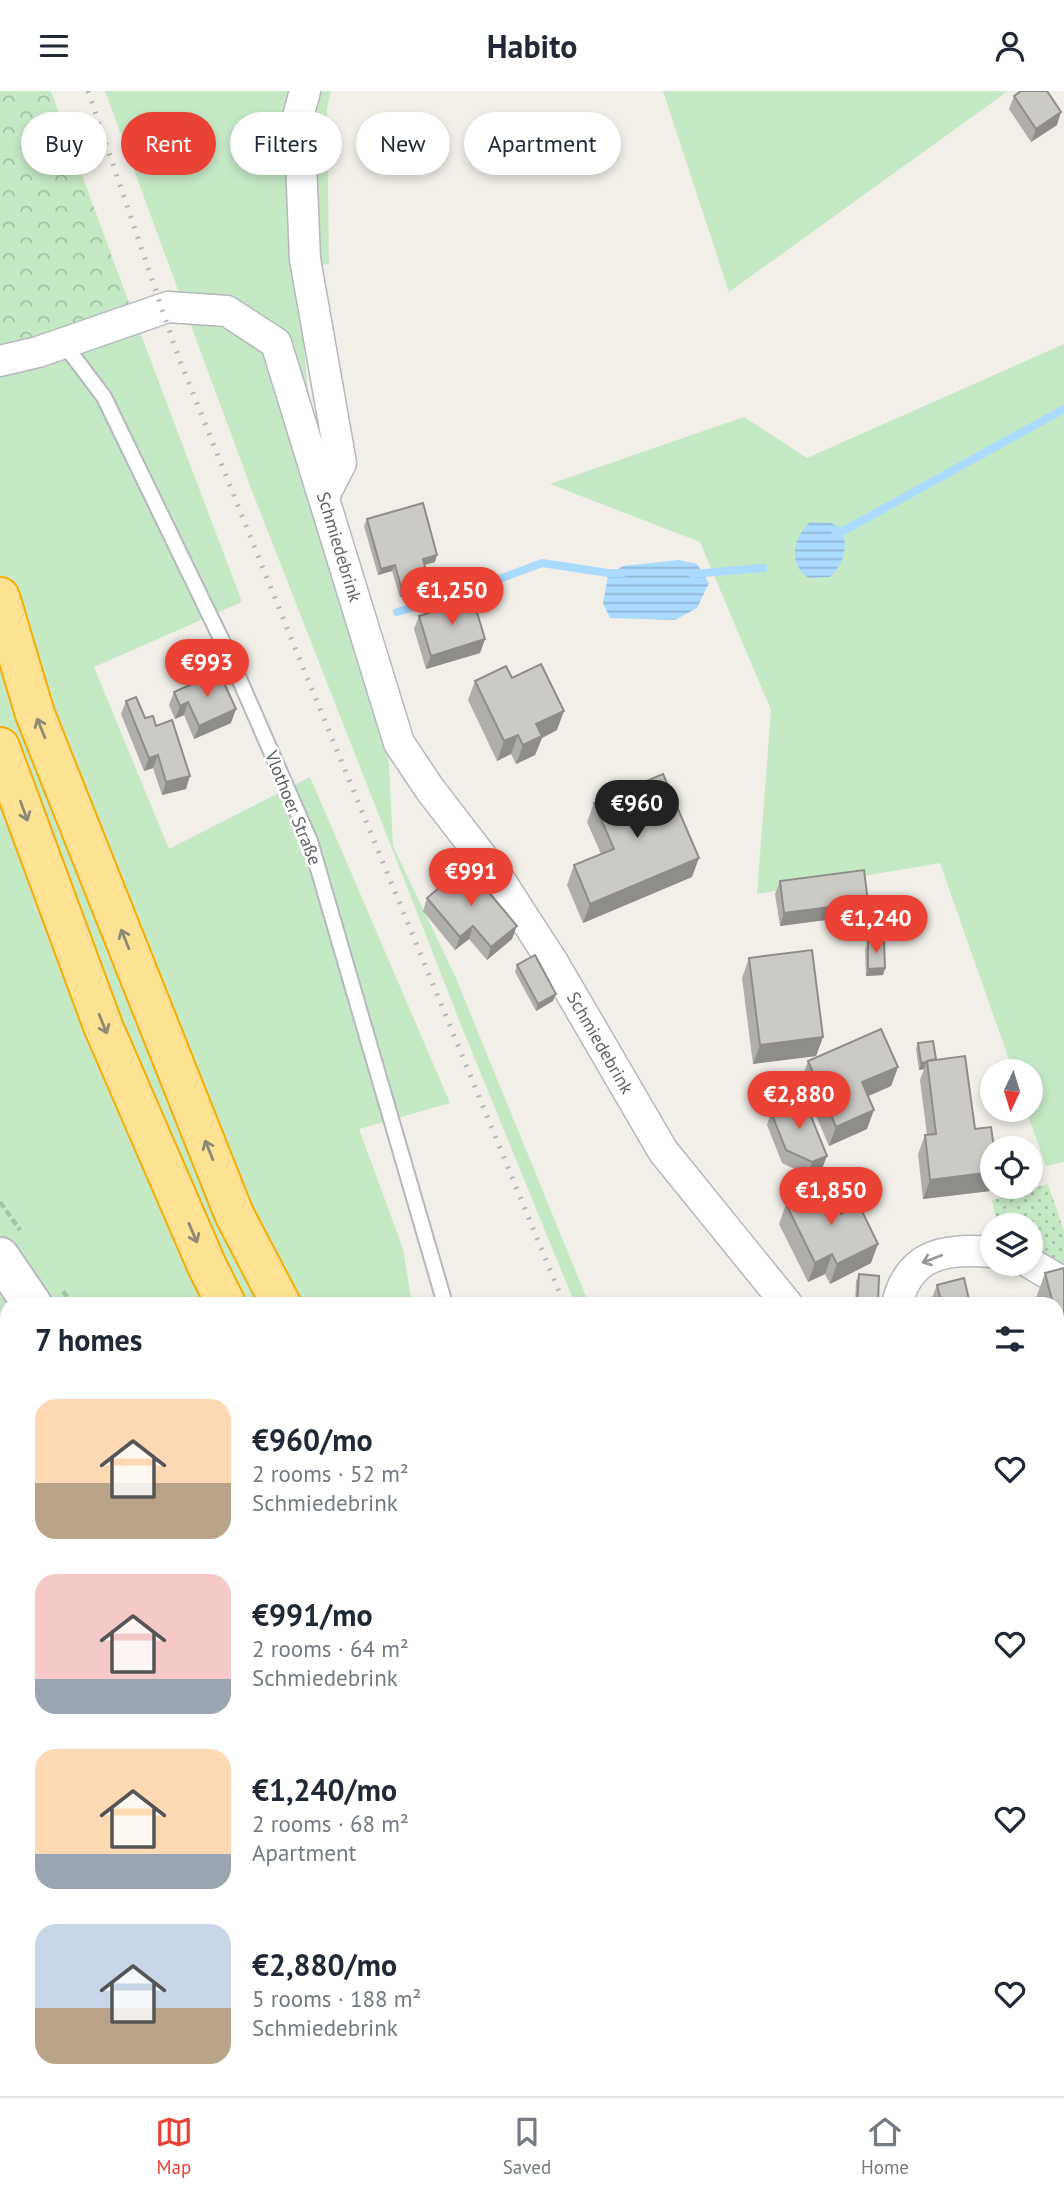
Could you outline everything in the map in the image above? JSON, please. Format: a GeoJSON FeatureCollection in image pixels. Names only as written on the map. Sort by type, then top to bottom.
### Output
{"type":"FeatureCollection","features":[{"type":"Feature","properties":{"kind":"highway"},"geometry":{"type":"LineString","coordinates":[[0,597],[35,714],[234,1214],[277,1297]]}},
{"type":"Feature","properties":{"kind":"highway"},"geometry":{"type":"LineString","coordinates":[[0,747],[103,1026],[201,1254],[222,1297]]}},
{"type":"Feature","properties":{"kind":"main road"},"geometry":{"type":"LineString","coordinates":[[0,1257],[27,1297]]}},
{"type":"Feature","properties":{"kind":"street"},"geometry":{"type":"LineString","coordinates":[[305,91],[299,113],[305,259],[341,463],[324,496]]}},
{"type":"Feature","properties":{"kind":"street","name":"Schmiedebrink"},"geometry":{"type":"LineString","coordinates":[[0,361],[51,348],[168,307],[227,311],[276,343],[399,743],[429,788],[499,879],[554,964],[663,1151],[781,1297]]}},
{"type":"Feature","properties":{"kind":"street","name":"Schmiedebrink"},"geometry":{"type":"LineString","coordinates":[[0,377],[51,348]]}},
{"type":"Feature","properties":{"kind":"street"},"geometry":{"type":"LineString","coordinates":[[900,1297],[908,1275],[926,1259],[962,1251],[980,1252]]}},
{"type":"Feature","properties":{"kind":"street"},"geometry":{"type":"LineString","coordinates":[[1043,1271],[1064,1283]]}},
{"type":"Feature","properties":{"kind":"lane","name":"Vlothoer Straße"},"geometry":{"type":"LineString","coordinates":[[51,348],[104,397],[227,651],[310,841],[443,1297]]}},
{"type":"Feature","properties":{"kind":"green space"},"geometry":{"type":"Polygon","coordinates":[[[0,91],[51,91],[59,112],[21,112],[21,175],[82,175],[132,311],[0,355],[0,91]]]}},
{"type":"Feature","properties":{"kind":"green space"},"geometry":{"type":"Polygon","coordinates":[[[105,91],[331,91],[327,112],[230,112],[230,175],[328,175],[329,264],[297,268],[317,492],[388,747],[393,846],[455,976],[586,1297],[572,1297],[461,1025],[252,491],[136,175],[216,175],[216,112],[121,112],[121,135],[105,91]]]}},
{"type":"Feature","properties":{"kind":"green space"},"geometry":{"type":"Polygon","coordinates":[[[663,91],[1008,91],[729,292],[663,91]]]}},
{"type":"Feature","properties":{"kind":"green space"},"geometry":{"type":"Polygon","coordinates":[[[132,311],[242,602],[94,667],[169,849],[310,777],[450,1103],[359,1129],[403,1249],[411,1297],[0,1297],[0,355],[132,311]]]}},
{"type":"Feature","properties":{"kind":"green space"},"geometry":{"type":"Polygon","coordinates":[[[1064,344],[1064,1162],[1046,1166],[1043,1158],[1043,1136],[1035,1136],[1030,1122],[1043,1122],[1043,1059],[1009,1059],[940,863],[757,894],[771,710],[700,542],[550,484],[744,417],[807,458],[1064,344]]]}},
{"type":"Feature","properties":{"kind":"green space"},"geometry":{"type":"Polygon","coordinates":[[[1048,1184],[1064,1231],[1064,1274],[1043,1259],[1043,1213],[995,1213],[992,1200],[1043,1199],[1043,1185],[1048,1184]]]}},
{"type":"Feature","properties":{"kind":"water"},"geometry":{"type":"Polygon","coordinates":[[[810,522],[831,523],[843,529],[844,555],[830,577],[809,578],[797,566],[796,543],[810,522]]]}},
{"type":"Feature","properties":{"kind":"water"},"geometry":{"type":"Polygon","coordinates":[[[679,560],[697,564],[709,583],[697,608],[675,620],[610,618],[603,603],[608,576],[623,566],[679,560]]]}},
{"type":"Feature","properties":{"kind":"building"},"geometry":{"type":"Polygon","coordinates":[[[1021,91],[1047,91],[1061,112],[1036,129],[1014,96],[1021,91]]]}},
{"type":"Feature","properties":{"kind":"building"},"geometry":{"type":"Polygon","coordinates":[[[423,503],[437,555],[423,559],[429,583],[402,590],[395,565],[381,569],[367,519],[423,503]]]}},
{"type":"Feature","properties":{"kind":"building"},"geometry":{"type":"Polygon","coordinates":[[[473,599],[485,639],[431,656],[419,616],[473,599]]]}},
{"type":"Feature","properties":{"kind":"building"},"geometry":{"type":"Polygon","coordinates":[[[541,664],[564,711],[536,724],[542,736],[523,745],[518,735],[504,741],[475,681],[506,666],[512,678],[541,664]]]}},
{"type":"Feature","properties":{"kind":"building"},"geometry":{"type":"Polygon","coordinates":[[[219,672],[236,709],[199,726],[188,702],[180,706],[174,692],[219,672]]]}},
{"type":"Feature","properties":{"kind":"building"},"geometry":{"type":"Polygon","coordinates":[[[136,697],[145,718],[153,716],[156,726],[172,720],[190,776],[166,782],[158,755],[149,758],[126,701],[136,697]]]}},
{"type":"Feature","properties":{"kind":"building"},"geometry":{"type":"Polygon","coordinates":[[[663,774],[699,858],[590,904],[574,865],[614,849],[594,803],[663,774]]]}},
{"type":"Feature","properties":{"kind":"building"},"geometry":{"type":"Polygon","coordinates":[[[466,865],[517,926],[491,947],[473,926],[460,937],[427,898],[466,865]]]}},
{"type":"Feature","properties":{"kind":"building"},"geometry":{"type":"Polygon","coordinates":[[[864,870],[868,902],[784,913],[780,881],[864,870]]]}},
{"type":"Feature","properties":{"kind":"building"},"geometry":{"type":"Polygon","coordinates":[[[868,942],[884,942],[885,968],[868,969],[868,942]]]}},
{"type":"Feature","properties":{"kind":"building"},"geometry":{"type":"Polygon","coordinates":[[[812,950],[823,1037],[760,1045],[749,958],[812,950]]]}},
{"type":"Feature","properties":{"kind":"building"},"geometry":{"type":"Polygon","coordinates":[[[535,955],[556,994],[538,1004],[517,965],[535,955]]]}},
{"type":"Feature","properties":{"kind":"building"},"geometry":{"type":"Polygon","coordinates":[[[881,1029],[898,1067],[862,1082],[874,1110],[836,1127],[808,1061],[881,1029]]]}},
{"type":"Feature","properties":{"kind":"building"},"geometry":{"type":"Polygon","coordinates":[[[933,1041],[936,1059],[921,1063],[918,1043],[933,1041]]]}},
{"type":"Feature","properties":{"kind":"building"},"geometry":{"type":"Polygon","coordinates":[[[965,1056],[975,1129],[991,1127],[992,1136],[980,1136],[980,1174],[930,1180],[925,1135],[936,1134],[927,1061],[965,1056]]]}},
{"type":"Feature","properties":{"kind":"building"},"geometry":{"type":"Polygon","coordinates":[[[804,1099],[827,1156],[812,1162],[786,1150],[771,1112],[804,1099]]]}},
{"type":"Feature","properties":{"kind":"building"},"geometry":{"type":"Polygon","coordinates":[[[827,1185],[841,1214],[859,1205],[878,1244],[837,1264],[832,1254],[815,1263],[786,1204],[827,1185]]]}},
{"type":"Feature","properties":{"kind":"building"},"geometry":{"type":"Polygon","coordinates":[[[1064,1268],[1064,1297],[1051,1297],[1045,1273],[1064,1268]]]}},
{"type":"Feature","properties":{"kind":"building"},"geometry":{"type":"Polygon","coordinates":[[[859,1274],[879,1276],[878,1297],[857,1297],[859,1274]]]}},
{"type":"Feature","properties":{"kind":"building"},"geometry":{"type":"Polygon","coordinates":[[[964,1278],[968,1297],[940,1297],[937,1285],[964,1278]]]}},
{"type":"Feature","properties":{"kind":"waterway"},"geometry":{"type":"LineString","coordinates":[[834,536],[1064,409]]}},
{"type":"Feature","properties":{"kind":"waterway"},"geometry":{"type":"LineString","coordinates":[[397,612],[459,594],[542,563],[623,573]]}},
{"type":"Feature","properties":{"kind":"waterway"},"geometry":{"type":"LineString","coordinates":[[692,574],[763,568]]}},
{"type":"Feature","properties":{"kind":"railway"},"geometry":{"type":"LineString","coordinates":[[88,91],[178,356],[561,1297]]}}]}
